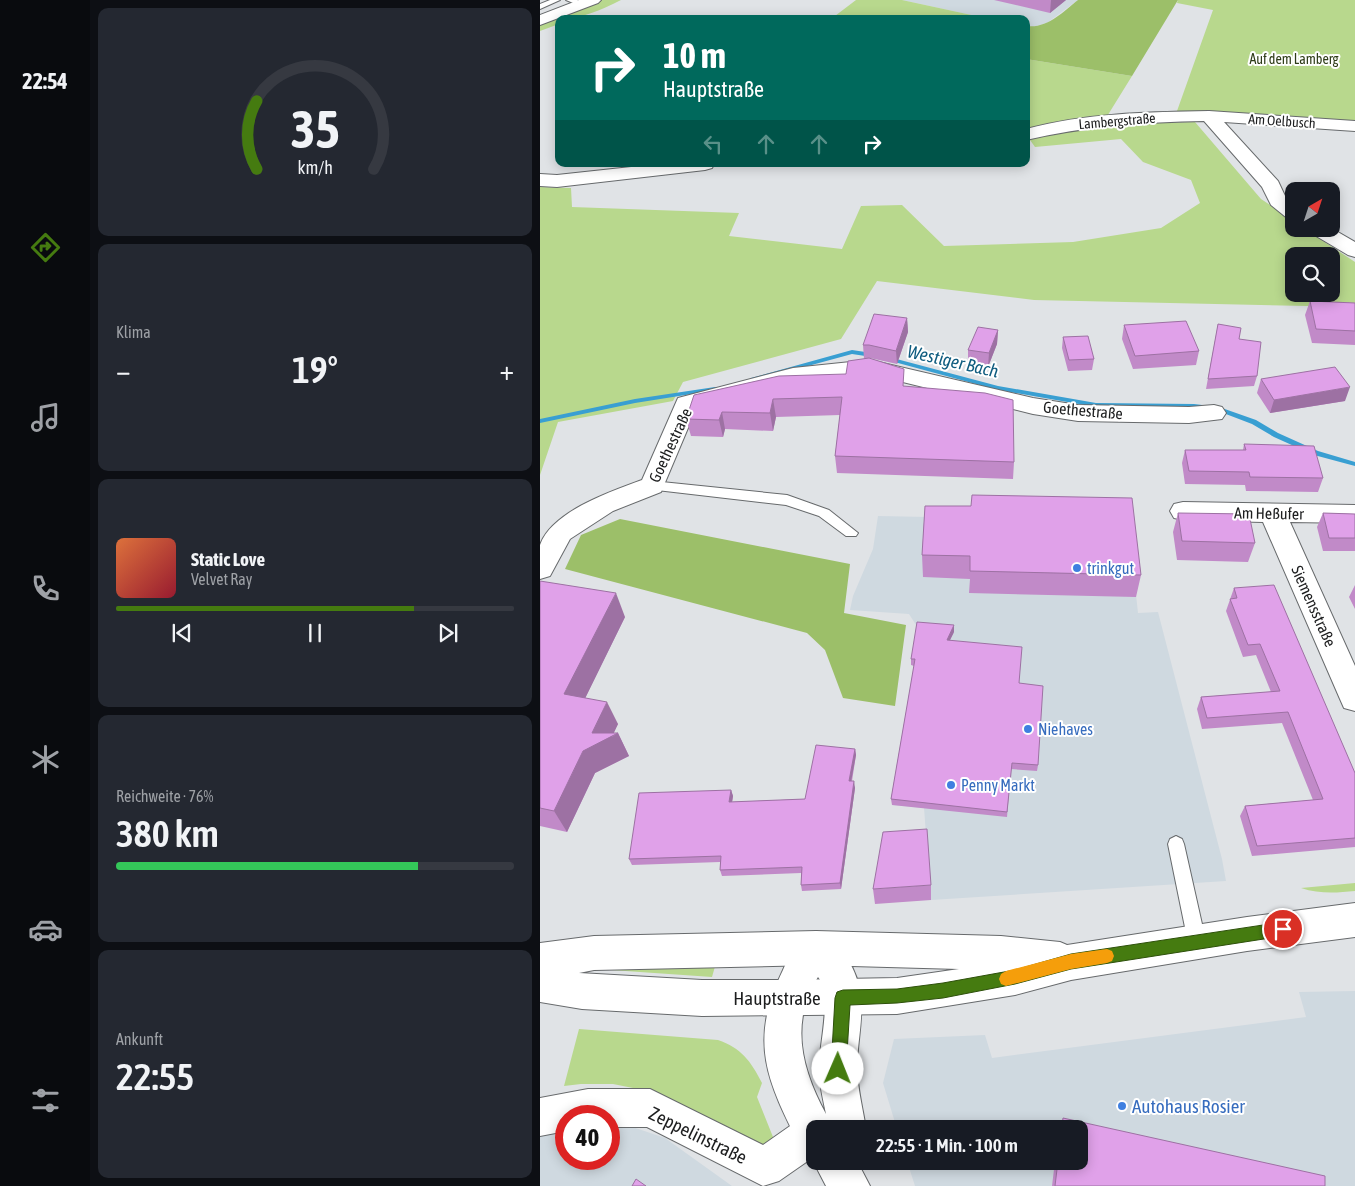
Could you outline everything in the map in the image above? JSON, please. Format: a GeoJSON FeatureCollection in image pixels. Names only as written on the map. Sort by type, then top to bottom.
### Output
{"type":"FeatureCollection","features":[{"type":"Feature","properties":{"kind":"street"},"geometry":{"type":"LineString","coordinates":[[540,20],[582,2]]}},
{"type":"Feature","properties":{"kind":"street"},"geometry":{"type":"LineString","coordinates":[[1208,116],[1271,185],[1278,200],[1285,206]]}},
{"type":"Feature","properties":{"kind":"street","name":"Am Oelbusch"},"geometry":{"type":"LineString","coordinates":[[1208,116],[1355,126]]}},
{"type":"Feature","properties":{"kind":"street","name":"Lambergstraße"},"geometry":{"type":"LineString","coordinates":[[1030,134],[1051,128],[1079,124],[1152,117],[1208,116]]}},
{"type":"Feature","properties":{"kind":"street"},"geometry":{"type":"LineString","coordinates":[[540,180],[557,181],[679,167]]}},
{"type":"Feature","properties":{"kind":"street"},"geometry":{"type":"LineString","coordinates":[[1333,238],[1355,251]]}},
{"type":"Feature","properties":{"kind":"street","name":"Goethestraße"},"geometry":{"type":"LineString","coordinates":[[540,569],[561,532],[604,504],[652,486],[686,404],[793,375],[870,367],[1033,406],[1078,413],[1189,415],[1214,413]]}},
{"type":"Feature","properties":{"kind":"street","name":"Am Heßufer"},"geometry":{"type":"LineString","coordinates":[[1183,512],[1355,514]]}},
{"type":"Feature","properties":{"kind":"street","name":"Siemensstraße"},"geometry":{"type":"LineString","coordinates":[[1272,512],[1355,699]]}},
{"type":"Feature","properties":{"kind":"street","name":"Hauptstraße"},"geometry":{"type":"LineString","coordinates":[[540,984],[582,991],[702,998],[897,996],[1015,977],[1071,962],[1355,920]]}},
{"type":"Feature","properties":{"kind":"street"},"geometry":{"type":"LineString","coordinates":[[814,1120],[792,1089],[783,1053],[781,1026],[787,998],[799,972],[816,948],[836,972],[843,998],[838,1069],[830,1120]]}},
{"type":"Feature","properties":{"kind":"street","name":"Hauptstraße"},"geometry":{"type":"LineString","coordinates":[[540,961],[594,952],[816,948],[1001,953],[1071,962]]}},
{"type":"Feature","properties":{"kind":"street","name":"Zeppelinstraße"},"geometry":{"type":"LineString","coordinates":[[540,1117],[588,1108],[650,1108],[765,1167],[806,1148]]}},
{"type":"Feature","properties":{"kind":"street"},"geometry":{"type":"LineString","coordinates":[[842,1170],[850,1186]]}},
{"type":"Feature","properties":{"kind":"street"},"geometry":{"type":"LineString","coordinates":[[853,1170],[856,1186]]}},
{"type":"Feature","properties":{"kind":"lane"},"geometry":{"type":"LineString","coordinates":[[540,7],[556,0]]}},
{"type":"Feature","properties":{"kind":"lane"},"geometry":{"type":"LineString","coordinates":[[652,486],[787,500],[824,514],[851,533]]}},
{"type":"Feature","properties":{"kind":"lane"},"geometry":{"type":"LineString","coordinates":[[1176,844],[1197,942]]}},
{"type":"Feature","properties":{"kind":"shaded area"},"geometry":{"type":"Polygon","coordinates":[[[902,0],[1078,0],[1047,23],[1033,27],[1030,27],[1030,15],[971,15],[902,0]]]}},
{"type":"Feature","properties":{"kind":"shaded area"},"geometry":{"type":"Polygon","coordinates":[[[878,516],[1128,521],[1138,613],[1158,612],[1222,859],[1226,881],[931,900],[924,808],[892,805],[915,666],[918,628],[909,614],[850,610],[853,596],[873,549],[878,516]]]}},
{"type":"Feature","properties":{"kind":"shaded area","name":"Autohaus Rosier"},"geometry":{"type":"Polygon","coordinates":[[[1355,991],[1355,1186],[915,1186],[910,1170],[1088,1170],[1088,1120],[894,1120],[883,1083],[894,1039],[985,1035],[992,1058],[1306,1017],[1299,992],[1355,991]]]}},
{"type":"Feature","properties":{"kind":"shaded area"},"geometry":{"type":"Polygon","coordinates":[[[620,1123],[665,1138],[732,1186],[540,1186],[540,1129],[555,1127],[555,1170],[620,1170],[620,1123]]]}},
{"type":"Feature","properties":{"kind":"green space"},"geometry":{"type":"Polygon","coordinates":[[[598,0],[621,0],[586,15],[558,15],[598,0]]]}},
{"type":"Feature","properties":{"kind":"green space"},"geometry":{"type":"Polygon","coordinates":[[[856,0],[902,0],[971,15],[836,15],[856,0]]]}},
{"type":"Feature","properties":{"kind":"green space"},"geometry":{"type":"Polygon","coordinates":[[[1078,0],[1178,0],[1132,76],[1030,60],[1030,26],[1041,25],[1060,14],[1078,0]]]}},
{"type":"Feature","properties":{"kind":"green space","name":"Auf dem Lamberg"},"geometry":{"type":"Polygon","coordinates":[[[1178,0],[1355,0],[1355,123],[1177,111],[1213,10],[1177,3],[1178,0]]]}},
{"type":"Feature","properties":{"kind":"green space"},"geometry":{"type":"Polygon","coordinates":[[[555,16],[555,25],[540,31],[540,22],[555,16]]]}},
{"type":"Feature","properties":{"kind":"green space"},"geometry":{"type":"Polygon","coordinates":[[[1030,60],[1132,76],[1106,118],[1044,124],[1030,129],[1030,60]]]}},
{"type":"Feature","properties":{"kind":"green space"},"geometry":{"type":"Polygon","coordinates":[[[1195,122],[1261,199],[1285,215],[1285,238],[1319,238],[1332,247],[1285,247],[1285,302],[1340,302],[1340,252],[1355,262],[1355,307],[1034,300],[877,281],[841,339],[683,382],[673,401],[558,422],[540,475],[540,187],[571,188],[572,207],[739,213],[729,236],[842,249],[861,206],[902,205],[944,246],[1073,242],[1161,228],[1200,203],[1191,180],[1143,162],[1121,139],[1035,147],[1030,140],[1070,129],[1132,124],[1195,122]]]}},
{"type":"Feature","properties":{"kind":"green space"},"geometry":{"type":"Polygon","coordinates":[[[620,519],[850,564],[844,613],[906,625],[895,706],[843,698],[825,650],[807,633],[565,569],[581,535],[620,519]]]}},
{"type":"Feature","properties":{"kind":"green space"},"geometry":{"type":"Polygon","coordinates":[[[1355,883],[1355,891],[1348,892],[1321,892],[1301,888],[1355,883]]]}},
{"type":"Feature","properties":{"kind":"green space"},"geometry":{"type":"Polygon","coordinates":[[[716,963],[712,977],[611,970],[607,966],[716,963]]]}},
{"type":"Feature","properties":{"kind":"green space"},"geometry":{"type":"Polygon","coordinates":[[[579,1029],[718,1040],[733,1047],[754,1068],[762,1083],[757,1097],[777,1147],[770,1150],[643,1090],[613,1084],[564,1086],[579,1029]]]}},
{"type":"Feature","properties":{"kind":"building"},"geometry":{"type":"Polygon","coordinates":[[[1310,302],[1355,303],[1355,331],[1316,329],[1310,302]]]}},
{"type":"Feature","properties":{"kind":"building"},"geometry":{"type":"Polygon","coordinates":[[[874,314],[907,318],[896,351],[863,345],[874,314]]]}},
{"type":"Feature","properties":{"kind":"building"},"geometry":{"type":"Polygon","coordinates":[[[1186,321],[1199,351],[1135,356],[1124,325],[1186,321]]]}},
{"type":"Feature","properties":{"kind":"building"},"geometry":{"type":"Polygon","coordinates":[[[1218,324],[1241,328],[1239,339],[1261,342],[1257,376],[1208,379],[1218,324]]]}},
{"type":"Feature","properties":{"kind":"building"},"geometry":{"type":"Polygon","coordinates":[[[978,327],[998,330],[989,353],[968,350],[978,327]]]}},
{"type":"Feature","properties":{"kind":"building"},"geometry":{"type":"Polygon","coordinates":[[[1088,336],[1094,359],[1069,360],[1063,337],[1088,336]]]}},
{"type":"Feature","properties":{"kind":"building"},"geometry":{"type":"Polygon","coordinates":[[[869,358],[904,369],[903,386],[985,393],[1013,400],[1014,462],[835,456],[842,397],[773,399],[770,413],[722,412],[719,420],[686,419],[694,395],[779,376],[846,374],[848,361],[869,358]]]}},
{"type":"Feature","properties":{"kind":"building"},"geometry":{"type":"Polygon","coordinates":[[[1335,367],[1350,387],[1274,400],[1261,379],[1335,367]]]}},
{"type":"Feature","properties":{"kind":"building"},"geometry":{"type":"Polygon","coordinates":[[[1244,444],[1314,446],[1323,478],[1250,477],[1249,472],[1189,471],[1185,450],[1246,450],[1244,444]]]}},
{"type":"Feature","properties":{"kind":"building"},"geometry":{"type":"Polygon","coordinates":[[[972,495],[1132,498],[1141,575],[970,571],[970,556],[922,555],[925,506],[971,506],[972,495]]]}},
{"type":"Feature","properties":{"kind":"building"},"geometry":{"type":"Polygon","coordinates":[[[1178,513],[1249,514],[1255,543],[1182,541],[1178,513]]]}},
{"type":"Feature","properties":{"kind":"building"},"geometry":{"type":"Polygon","coordinates":[[[1323,513],[1355,514],[1355,538],[1329,538],[1323,513]]]}},
{"type":"Feature","properties":{"kind":"building"},"geometry":{"type":"Polygon","coordinates":[[[540,581],[616,593],[564,694],[607,702],[592,733],[618,733],[583,751],[554,811],[540,808],[540,581]]]}},
{"type":"Feature","properties":{"kind":"building"},"geometry":{"type":"Polygon","coordinates":[[[1274,585],[1355,773],[1355,838],[1257,846],[1245,806],[1323,799],[1288,712],[1207,718],[1201,697],[1280,691],[1260,644],[1248,645],[1230,599],[1237,598],[1234,588],[1274,585]]]}},
{"type":"Feature","properties":{"kind":"building"},"geometry":{"type":"Polygon","coordinates":[[[917,622],[954,625],[947,640],[1022,647],[1019,683],[1043,686],[1038,765],[1012,763],[1007,812],[891,799],[915,659],[911,659],[917,622]]]}},
{"type":"Feature","properties":{"kind":"building"},"geometry":{"type":"Polygon","coordinates":[[[816,745],[855,749],[849,781],[854,781],[840,883],[801,885],[802,867],[720,870],[721,856],[629,859],[639,793],[731,790],[729,802],[805,799],[816,745]]]}},
{"type":"Feature","properties":{"kind":"building"},"geometry":{"type":"Polygon","coordinates":[[[927,829],[931,885],[873,889],[883,832],[927,829]]]}},
{"type":"Feature","properties":{"kind":"building"},"geometry":{"type":"Polygon","coordinates":[[[1088,1124],[1325,1176],[1325,1186],[1055,1186],[1057,1170],[1088,1170],[1088,1124]]]}},
{"type":"Feature","properties":{"kind":"building"},"geometry":{"type":"Polygon","coordinates":[[[636,1179],[646,1186],[632,1186],[636,1179]]]}},
{"type":"Feature","properties":{"kind":"waterway","name":"Westiger Bach"},"geometry":{"type":"LineString","coordinates":[[753,379],[852,352],[872,355]]}},
{"type":"Feature","properties":{"kind":"waterway","name":"Westiger Bach"},"geometry":{"type":"LineString","coordinates":[[889,359],[998,388],[1096,405],[1194,406],[1219,409],[1254,422],[1276,435],[1316,453],[1355,464]]}},
{"type":"Feature","properties":{"kind":"waterway","name":"Westiger Bach"},"geometry":{"type":"LineString","coordinates":[[540,421],[635,401],[715,389]]}},
{"type":"Feature","properties":{"kind":"slow traffic"},"geometry":{"type":"LineString","coordinates":[[1006,979],[1071,962],[1107,956]]}},
{"type":"Feature","properties":{"kind":"place","name":"trinkgut"},"geometry":{"type":"Point","coordinates":[1077,568]}},
{"type":"Feature","properties":{"kind":"place","name":"Niehaves"},"geometry":{"type":"Point","coordinates":[1028,729]}},
{"type":"Feature","properties":{"kind":"place","name":"Penny Markt"},"geometry":{"type":"Point","coordinates":[951,785]}},
{"type":"Feature","properties":{"kind":"place","name":"Autohaus Rosier"},"geometry":{"type":"Point","coordinates":[1122,1106]}},
{"type":"Feature","properties":{"kind":"route"},"geometry":{"type":"LineString","coordinates":[[838,1069],[843,998],[897,996],[943,990],[1015,977],[1071,962],[1283,929]]}}]}
